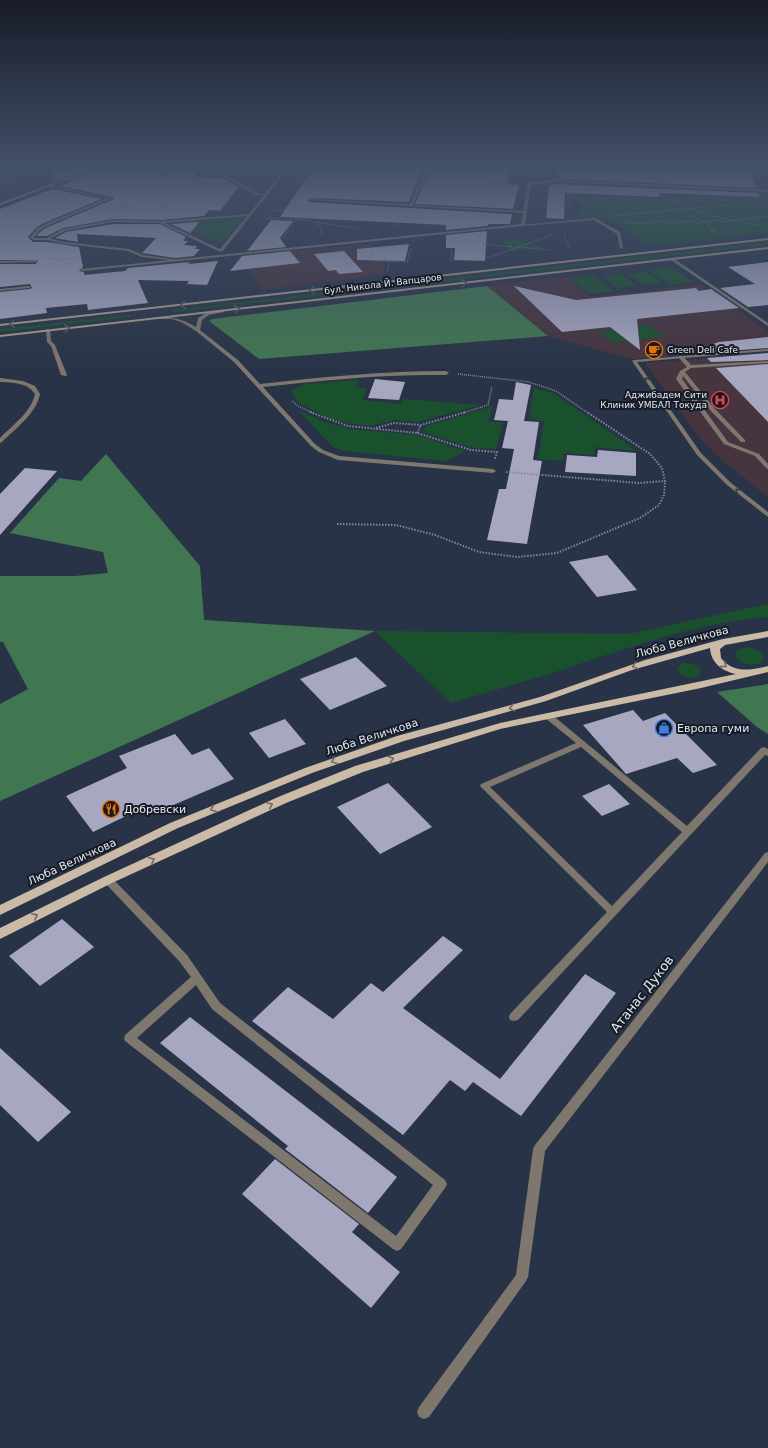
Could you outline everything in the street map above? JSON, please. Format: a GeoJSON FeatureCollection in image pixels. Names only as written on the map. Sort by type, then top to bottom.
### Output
{"type":"FeatureCollection","features":[{"type":"Feature","properties":{"kind":"main road","name":"бул. Никола Й. Вапцаров"},"geometry":{"type":"LineString","coordinates":[[0,325],[768,239]]}},
{"type":"Feature","properties":{"kind":"main road","name":"бул. Никола Й. Вапцаров"},"geometry":{"type":"LineString","coordinates":[[0,336],[49,333],[156,318],[768,248]]}},
{"type":"Feature","properties":{"kind":"main road"},"geometry":{"type":"LineString","coordinates":[[151,308],[156,318]]}},
{"type":"Feature","properties":{"kind":"main road","name":"Люба Величкова"},"geometry":{"type":"LineString","coordinates":[[0,910],[202,814],[352,754],[400,738],[545,698],[669,655],[723,642],[768,634]]}},
{"type":"Feature","properties":{"kind":"main road"},"geometry":{"type":"LineString","coordinates":[[723,642],[715,648],[714,653],[720,663],[736,672],[753,672]]}},
{"type":"Feature","properties":{"kind":"main road"},"geometry":{"type":"LineString","coordinates":[[0,934],[108,880],[322,783],[457,738],[500,726],[701,685],[768,669]]}},
{"type":"Feature","properties":{"kind":"street"},"geometry":{"type":"LineString","coordinates":[[33,236],[33,239],[37,240],[48,239],[64,243],[129,250],[142,256],[177,260]]}},
{"type":"Feature","properties":{"kind":"street"},"geometry":{"type":"LineString","coordinates":[[48,239],[54,236]]}},
{"type":"Feature","properties":{"kind":"street"},"geometry":{"type":"LineString","coordinates":[[189,236],[221,251],[223,256]]}},
{"type":"Feature","properties":{"kind":"street"},"geometry":{"type":"LineString","coordinates":[[221,251],[233,236]]}},
{"type":"Feature","properties":{"kind":"street"},"geometry":{"type":"LineString","coordinates":[[82,270],[422,236]]}},
{"type":"Feature","properties":{"kind":"street"},"geometry":{"type":"LineString","coordinates":[[620,236],[622,248]]}},
{"type":"Feature","properties":{"kind":"street"},"geometry":{"type":"LineString","coordinates":[[672,259],[768,325]]}},
{"type":"Feature","properties":{"kind":"street"},"geometry":{"type":"LineString","coordinates":[[0,262],[36,261]]}},
{"type":"Feature","properties":{"kind":"street"},"geometry":{"type":"LineString","coordinates":[[0,290],[28,287]]}},
{"type":"Feature","properties":{"kind":"street"},"geometry":{"type":"LineString","coordinates":[[198,330],[200,319],[208,314],[222,311]]}},
{"type":"Feature","properties":{"kind":"street"},"geometry":{"type":"LineString","coordinates":[[156,318],[172,318],[183,321],[198,330],[236,361],[313,445],[328,455],[338,458],[493,471]]}},
{"type":"Feature","properties":{"kind":"street"},"geometry":{"type":"LineString","coordinates":[[49,333],[49,342],[53,345],[64,375]]}},
{"type":"Feature","properties":{"kind":"street"},"geometry":{"type":"LineString","coordinates":[[768,350],[634,361],[699,454],[729,484],[768,515]]}},
{"type":"Feature","properties":{"kind":"street"},"geometry":{"type":"LineString","coordinates":[[681,357],[690,367]]}},
{"type":"Feature","properties":{"kind":"street"},"geometry":{"type":"LineString","coordinates":[[768,362],[690,367],[682,372],[679,379],[726,442],[744,451],[757,455],[768,467]]}},
{"type":"Feature","properties":{"kind":"street"},"geometry":{"type":"LineString","coordinates":[[260,386],[344,376],[417,372],[446,373]]}},
{"type":"Feature","properties":{"kind":"street"},"geometry":{"type":"LineString","coordinates":[[682,372],[713,410],[743,441]]}},
{"type":"Feature","properties":{"kind":"street"},"geometry":{"type":"LineString","coordinates":[[0,380],[26,383],[39,392],[39,399],[0,441]]}},
{"type":"Feature","properties":{"kind":"street"},"geometry":{"type":"LineString","coordinates":[[548,716],[688,832]]}},
{"type":"Feature","properties":{"kind":"street"},"geometry":{"type":"LineString","coordinates":[[581,744],[484,786],[613,912]]}},
{"type":"Feature","properties":{"kind":"street"},"geometry":{"type":"LineString","coordinates":[[514,1017],[764,750],[768,752]]}},
{"type":"Feature","properties":{"kind":"street","name":"Атанас Дуков"},"geometry":{"type":"LineString","coordinates":[[424,1412],[522,1277],[538,1150],[768,856]]}},
{"type":"Feature","properties":{"kind":"street"},"geometry":{"type":"LineString","coordinates":[[108,880],[183,958],[198,978],[216,1006],[441,1184],[397,1245],[129,1038],[198,978]]}},
{"type":"Feature","properties":{"kind":"path"},"geometry":{"type":"LineString","coordinates":[[274,250],[284,236]]}},
{"type":"Feature","properties":{"kind":"path"},"geometry":{"type":"LineString","coordinates":[[487,257],[551,236]]}},
{"type":"Feature","properties":{"kind":"path"},"geometry":{"type":"LineString","coordinates":[[565,236],[567,249],[574,249]]}},
{"type":"Feature","properties":{"kind":"path"},"geometry":{"type":"LineString","coordinates":[[377,240],[369,261],[407,262],[412,246]]}},
{"type":"Feature","properties":{"kind":"path"},"geometry":{"type":"LineString","coordinates":[[483,244],[552,250]]}},
{"type":"Feature","properties":{"kind":"path"},"geometry":{"type":"LineString","coordinates":[[78,260],[54,258],[82,270]]}},
{"type":"Feature","properties":{"kind":"path"},"geometry":{"type":"LineString","coordinates":[[386,274],[389,262]]}},
{"type":"Feature","properties":{"kind":"path"},"geometry":{"type":"LineString","coordinates":[[337,524],[396,525],[435,535],[479,552],[517,557],[557,553],[640,518],[659,505],[664,495],[662,468],[650,454],[556,391],[529,382],[446,373]]}},
{"type":"Feature","properties":{"kind":"path"},"geometry":{"type":"LineString","coordinates":[[277,384],[298,406],[329,420],[348,426],[417,433],[471,450],[497,452],[493,471],[639,483],[664,481]]}},
{"type":"Feature","properties":{"kind":"path"},"geometry":{"type":"LineString","coordinates":[[374,429],[394,423],[421,425],[488,405],[492,387]]}},
{"type":"Feature","properties":{"kind":"path"},"geometry":{"type":"LineString","coordinates":[[417,433],[421,425]]}},
{"type":"Feature","properties":{"kind":"shaded area"},"geometry":{"type":"Polygon","coordinates":[[[372,244],[366,262],[384,263],[384,275],[262,290],[243,256],[372,244]]]}},
{"type":"Feature","properties":{"kind":"shaded area"},"geometry":{"type":"Polygon","coordinates":[[[566,277],[591,297],[700,284],[768,331],[768,347],[631,359],[548,336],[487,286],[566,277]]]}},
{"type":"Feature","properties":{"kind":"shaded area","name":"Аджибадем Сити Клиник УМБАЛ Токуда"},"geometry":{"type":"Polygon","coordinates":[[[768,354],[768,497],[723,461],[698,436],[645,363],[768,354]]]}},
{"type":"Feature","properties":{"kind":"green space"},"geometry":{"type":"Polygon","coordinates":[[[203,236],[229,236],[222,243],[203,236]]]}},
{"type":"Feature","properties":{"kind":"green space"},"geometry":{"type":"Polygon","coordinates":[[[635,236],[745,236],[651,246],[635,236]]]}},
{"type":"Feature","properties":{"kind":"green space"},"geometry":{"type":"Polygon","coordinates":[[[524,239],[543,247],[512,252],[501,241],[524,239]]]}},
{"type":"Feature","properties":{"kind":"green space"},"geometry":{"type":"Polygon","coordinates":[[[768,242],[768,245],[174,312],[171,311],[173,310],[768,242]]]}},
{"type":"Feature","properties":{"kind":"green space"},"geometry":{"type":"Polygon","coordinates":[[[671,267],[693,282],[670,285],[648,270],[671,267]]]}},
{"type":"Feature","properties":{"kind":"green space"},"geometry":{"type":"Polygon","coordinates":[[[646,272],[663,283],[644,285],[627,274],[646,272]]]}},
{"type":"Feature","properties":{"kind":"green space"},"geometry":{"type":"Polygon","coordinates":[[[621,274],[637,286],[618,288],[602,276],[621,274]]]}},
{"type":"Feature","properties":{"kind":"green space"},"geometry":{"type":"Polygon","coordinates":[[[594,276],[615,291],[590,294],[570,278],[594,276]]]}},
{"type":"Feature","properties":{"kind":"green space"},"geometry":{"type":"Polygon","coordinates":[[[487,286],[548,336],[259,359],[209,321],[212,319],[487,286]]]}},
{"type":"Feature","properties":{"kind":"green space"},"geometry":{"type":"Polygon","coordinates":[[[133,315],[130,317],[0,332],[0,329],[133,315]]]}},
{"type":"Feature","properties":{"kind":"green space"},"geometry":{"type":"Polygon","coordinates":[[[649,325],[663,336],[614,343],[600,332],[649,325]]]}},
{"type":"Feature","properties":{"kind":"green space"},"geometry":{"type":"Polygon","coordinates":[[[358,380],[356,387],[367,388],[362,400],[401,404],[404,399],[480,405],[418,422],[395,420],[369,426],[334,420],[300,404],[290,391],[305,384],[358,380]]]}},
{"type":"Feature","properties":{"kind":"green space"},"geometry":{"type":"Polygon","coordinates":[[[534,388],[553,393],[637,451],[595,447],[594,455],[563,453],[563,461],[538,459],[544,421],[529,419],[534,388]]]}},
{"type":"Feature","properties":{"kind":"green space"},"geometry":{"type":"Polygon","coordinates":[[[493,406],[488,421],[503,423],[496,449],[473,448],[422,432],[426,426],[493,406]]]}},
{"type":"Feature","properties":{"kind":"green space"},"geometry":{"type":"Polygon","coordinates":[[[298,410],[327,423],[351,429],[417,435],[465,451],[447,461],[344,451],[333,447],[298,410]]]}},
{"type":"Feature","properties":{"kind":"green space"},"geometry":{"type":"Polygon","coordinates":[[[106,454],[200,566],[204,620],[375,631],[0,801],[0,704],[28,689],[3,642],[0,642],[0,576],[75,576],[108,573],[103,552],[10,533],[59,478],[81,481],[106,454]]]}},
{"type":"Feature","properties":{"kind":"green space"},"geometry":{"type":"Polygon","coordinates":[[[768,604],[768,617],[721,623],[674,634],[533,679],[451,703],[375,631],[629,634],[768,604]]]}},
{"type":"Feature","properties":{"kind":"green space"},"geometry":{"type":"Polygon","coordinates":[[[746,647],[757,650],[761,653],[764,658],[763,662],[751,665],[740,661],[735,654],[736,651],[746,647]]]}},
{"type":"Feature","properties":{"kind":"green space"},"geometry":{"type":"Polygon","coordinates":[[[683,663],[693,664],[701,670],[699,676],[690,678],[680,674],[677,668],[683,663]]]}},
{"type":"Feature","properties":{"kind":"green space"},"geometry":{"type":"Polygon","coordinates":[[[768,684],[768,734],[757,727],[717,692],[768,684]]]}},
{"type":"Feature","properties":{"kind":"building"},"geometry":{"type":"Polygon","coordinates":[[[0,236],[29,236],[28,237],[33,242],[47,242],[79,247],[83,267],[79,271],[84,272],[84,275],[125,271],[128,268],[218,261],[207,285],[187,284],[189,281],[138,280],[148,303],[88,310],[87,304],[46,308],[47,313],[0,319],[0,292],[32,288],[30,284],[0,287],[0,264],[36,264],[38,260],[0,260],[0,236]]]}},
{"type":"Feature","properties":{"kind":"building"},"geometry":{"type":"Polygon","coordinates":[[[59,236],[77,236],[78,242],[55,238],[59,236]]]}},
{"type":"Feature","properties":{"kind":"building"},"geometry":{"type":"Polygon","coordinates":[[[108,236],[183,236],[186,237],[183,241],[188,241],[184,245],[197,246],[195,249],[200,249],[194,256],[175,258],[142,253],[156,238],[108,236]]]}},
{"type":"Feature","properties":{"kind":"building"},"geometry":{"type":"Polygon","coordinates":[[[259,236],[282,236],[280,238],[286,247],[247,251],[259,236]]]}},
{"type":"Feature","properties":{"kind":"building"},"geometry":{"type":"Polygon","coordinates":[[[446,236],[487,236],[485,261],[454,260],[455,248],[446,248],[446,236]]]}},
{"type":"Feature","properties":{"kind":"building"},"geometry":{"type":"Polygon","coordinates":[[[409,244],[405,261],[357,260],[357,249],[409,244]]]}},
{"type":"Feature","properties":{"kind":"building"},"geometry":{"type":"Polygon","coordinates":[[[290,251],[300,263],[230,271],[242,256],[290,251]]]}},
{"type":"Feature","properties":{"kind":"building"},"geometry":{"type":"Polygon","coordinates":[[[344,251],[363,272],[339,274],[336,270],[328,271],[314,254],[344,251]]]}},
{"type":"Feature","properties":{"kind":"building"},"geometry":{"type":"Polygon","coordinates":[[[768,262],[768,305],[748,307],[720,288],[755,284],[728,267],[768,262]]]}},
{"type":"Feature","properties":{"kind":"building"},"geometry":{"type":"Polygon","coordinates":[[[514,286],[576,300],[696,288],[699,291],[711,289],[739,308],[637,319],[640,350],[610,327],[562,332],[514,286]]]}},
{"type":"Feature","properties":{"kind":"building"},"geometry":{"type":"Polygon","coordinates":[[[768,337],[768,348],[702,353],[698,349],[719,342],[768,337]]]}},
{"type":"Feature","properties":{"kind":"building"},"geometry":{"type":"Polygon","coordinates":[[[768,353],[768,360],[711,362],[707,358],[768,353]]]}},
{"type":"Feature","properties":{"kind":"building"},"geometry":{"type":"Polygon","coordinates":[[[768,364],[768,422],[716,368],[768,364]]]}},
{"type":"Feature","properties":{"kind":"building"},"geometry":{"type":"Polygon","coordinates":[[[375,379],[405,382],[399,400],[368,398],[375,379]]]}},
{"type":"Feature","properties":{"kind":"building"},"geometry":{"type":"Polygon","coordinates":[[[516,382],[531,385],[524,421],[539,422],[533,460],[542,461],[527,544],[487,540],[499,489],[506,489],[514,449],[502,448],[508,421],[494,420],[499,399],[513,400],[516,382]]]}},
{"type":"Feature","properties":{"kind":"building"},"geometry":{"type":"Polygon","coordinates":[[[598,450],[636,453],[636,476],[565,472],[567,455],[597,457],[598,450]]]}},
{"type":"Feature","properties":{"kind":"building"},"geometry":{"type":"Polygon","coordinates":[[[25,468],[57,471],[0,535],[0,494],[25,468]]]}},
{"type":"Feature","properties":{"kind":"building"},"geometry":{"type":"Polygon","coordinates":[[[607,555],[637,590],[597,597],[569,562],[607,555]]]}},
{"type":"Feature","properties":{"kind":"building"},"geometry":{"type":"Polygon","coordinates":[[[356,657],[387,686],[330,710],[300,679],[356,657]]]}},
{"type":"Feature","properties":{"kind":"building"},"geometry":{"type":"Polygon","coordinates":[[[633,710],[643,721],[665,713],[717,765],[693,773],[677,758],[626,774],[583,725],[633,710]]]}},
{"type":"Feature","properties":{"kind":"building"},"geometry":{"type":"Polygon","coordinates":[[[285,719],[306,744],[269,758],[249,733],[285,719]]]}},
{"type":"Feature","properties":{"kind":"building"},"geometry":{"type":"Polygon","coordinates":[[[175,734],[192,755],[209,748],[234,779],[157,812],[151,804],[93,832],[66,796],[127,768],[119,756],[175,734]]]}},
{"type":"Feature","properties":{"kind":"building"},"geometry":{"type":"Polygon","coordinates":[[[388,783],[432,827],[380,854],[337,807],[388,783]]]}},
{"type":"Feature","properties":{"kind":"building"},"geometry":{"type":"Polygon","coordinates":[[[609,784],[630,804],[602,816],[582,796],[609,784]]]}},
{"type":"Feature","properties":{"kind":"building"},"geometry":{"type":"Polygon","coordinates":[[[62,919],[94,947],[40,986],[9,956],[62,919]]]}},
{"type":"Feature","properties":{"kind":"building"},"geometry":{"type":"Polygon","coordinates":[[[443,936],[463,950],[403,1008],[500,1079],[585,974],[616,993],[521,1116],[473,1082],[465,1091],[450,1080],[403,1135],[252,1021],[288,987],[333,1019],[371,983],[383,992],[443,936]]]}},
{"type":"Feature","properties":{"kind":"building"},"geometry":{"type":"Polygon","coordinates":[[[190,1017],[397,1177],[368,1213],[285,1149],[288,1146],[160,1043],[190,1017]]]}},
{"type":"Feature","properties":{"kind":"building"},"geometry":{"type":"Polygon","coordinates":[[[0,1048],[71,1112],[38,1142],[0,1105],[0,1048]]]}},
{"type":"Feature","properties":{"kind":"building"},"geometry":{"type":"Polygon","coordinates":[[[275,1159],[359,1224],[352,1232],[400,1272],[371,1308],[242,1194],[275,1159]]]}},
{"type":"Feature","properties":{"kind":"place","name":"Green Deli Cafe"},"geometry":{"type":"Point","coordinates":[654,350]}},
{"type":"Feature","properties":{"kind":"place","name":"Аджибадем Сити Клиник УМБАЛ Токуда"},"geometry":{"type":"Point","coordinates":[720,400]}},
{"type":"Feature","properties":{"kind":"place","name":"Европа гуми"},"geometry":{"type":"Point","coordinates":[664,728]}},
{"type":"Feature","properties":{"kind":"place","name":"Добревски"},"geometry":{"type":"Point","coordinates":[111,809]}}]}
